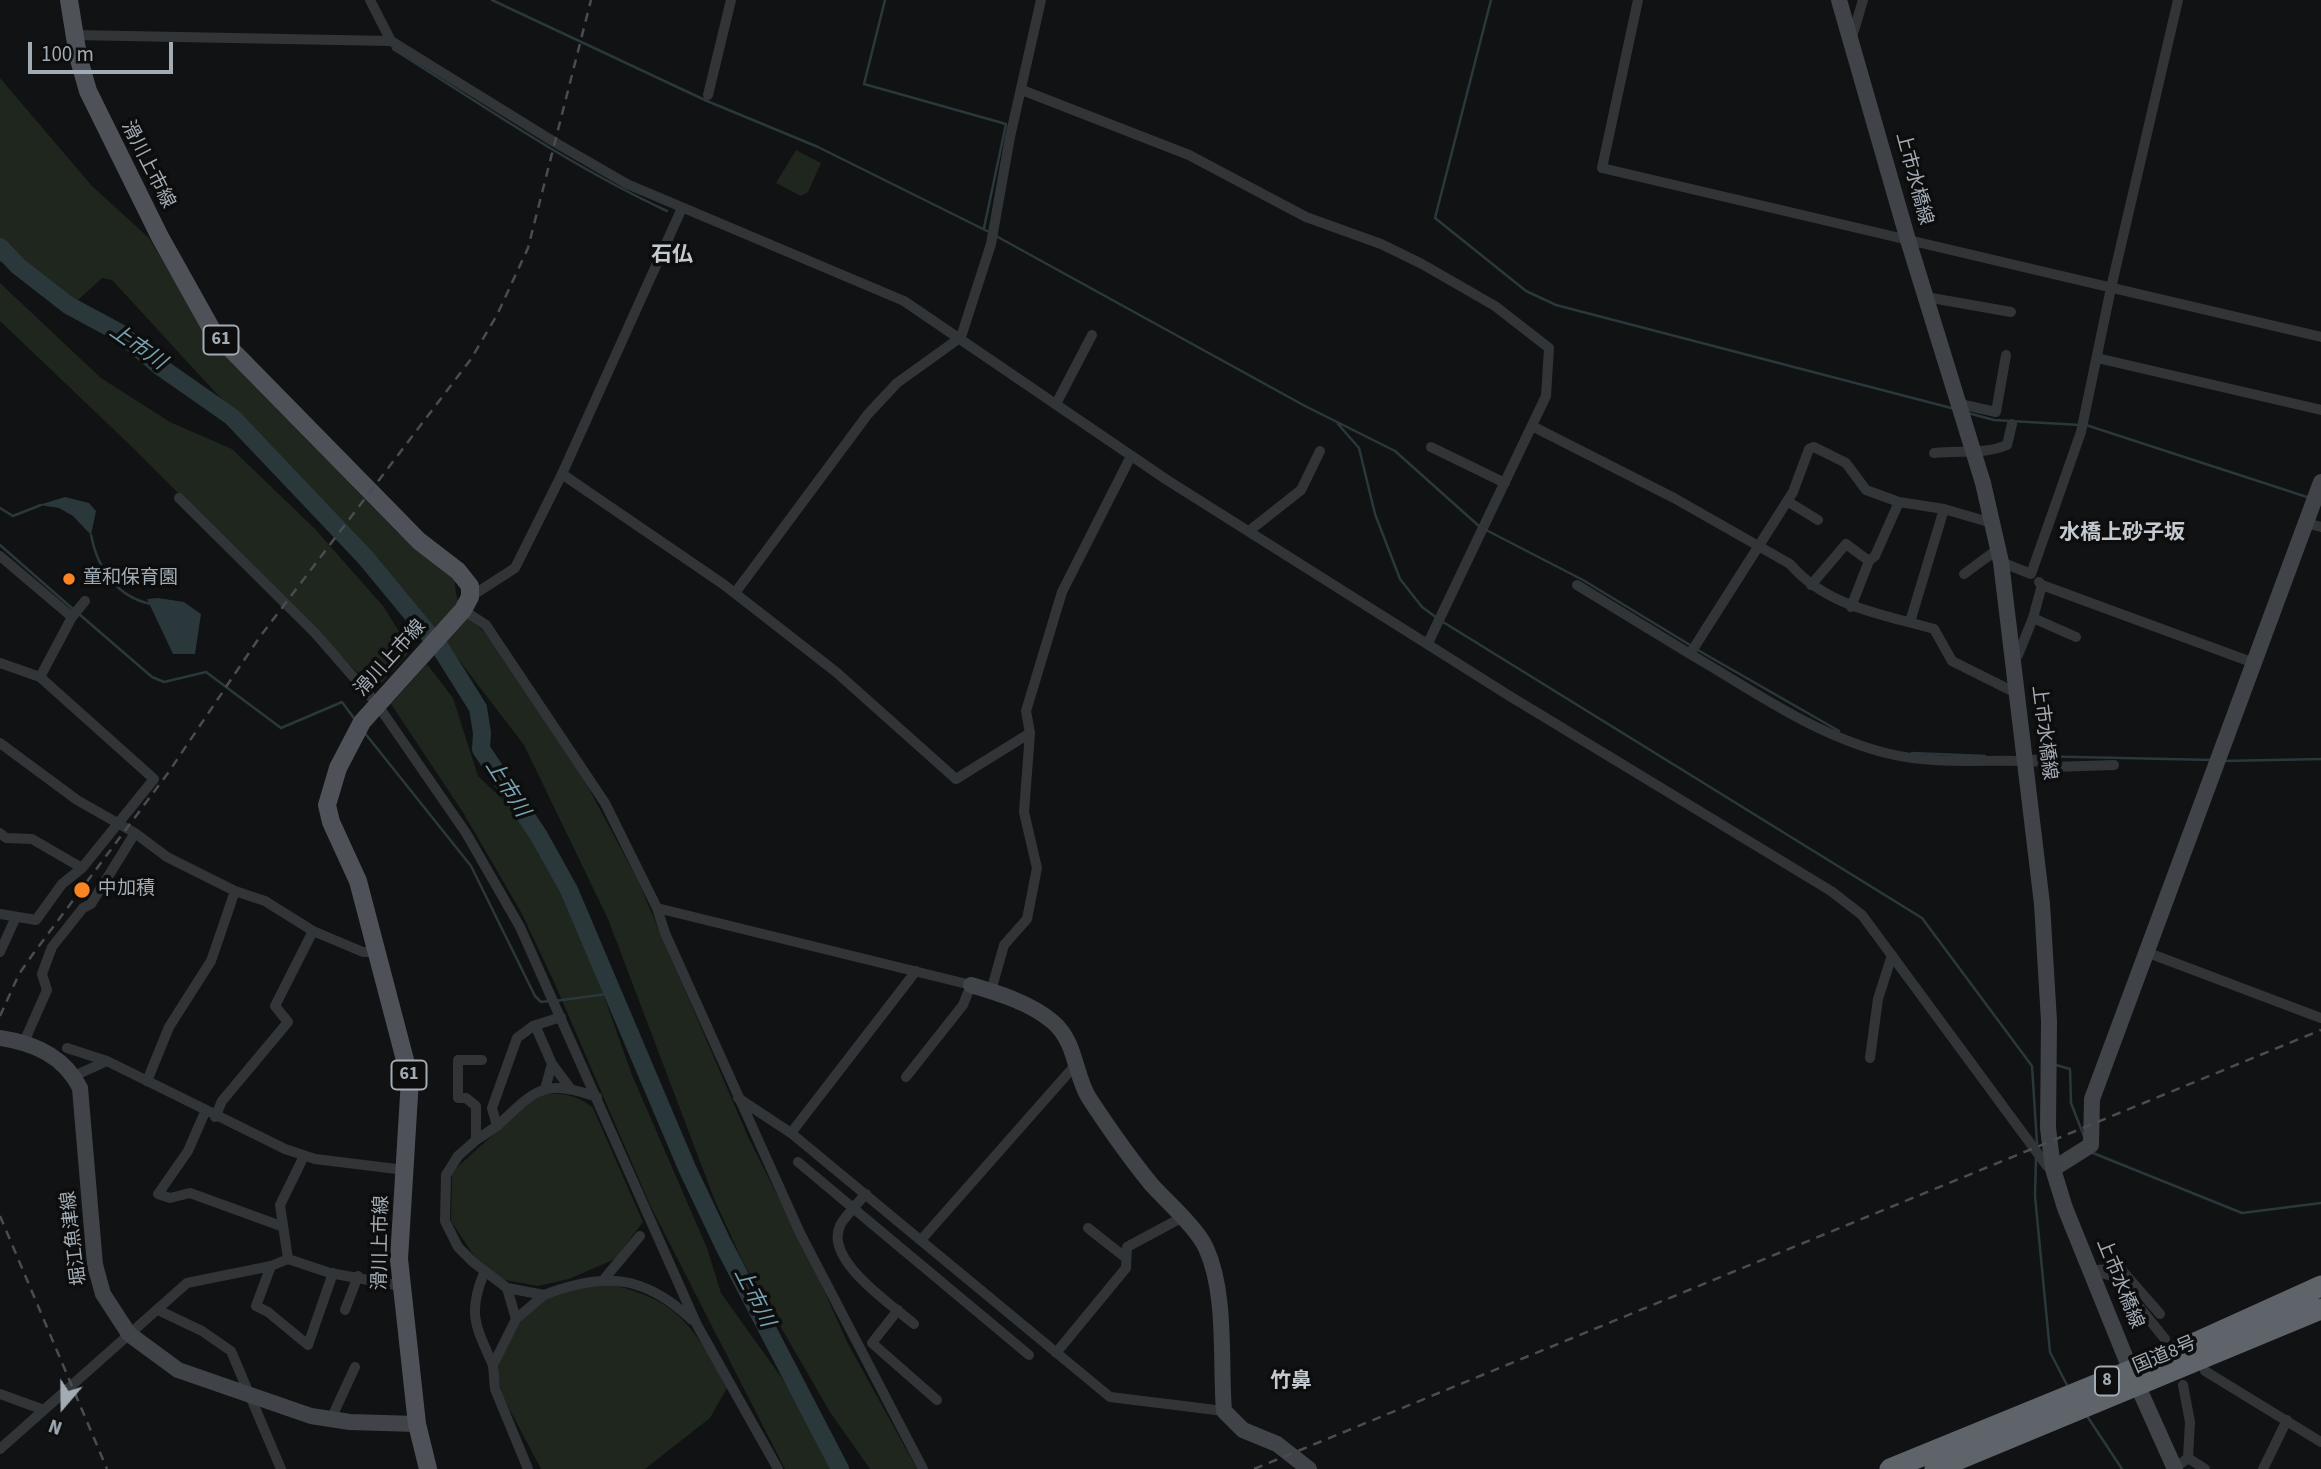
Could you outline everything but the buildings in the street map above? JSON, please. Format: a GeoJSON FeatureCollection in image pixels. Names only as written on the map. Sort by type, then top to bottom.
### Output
{"type":"FeatureCollection","features":[{"type":"Feature","properties":{"kind":"highway","name":"国道8号"},"geometry":{"type":"LineString","coordinates":[[1935,1469],[2134,1378],[2321,1286]]}},
{"type":"Feature","properties":{"kind":"highway","name":"国道8号"},"geometry":{"type":"LineString","coordinates":[[1890,1469],[2321,1310]]}},
{"type":"Feature","properties":{"kind":"main road","name":"滑川上市線"},"geometry":{"type":"LineString","coordinates":[[69,0],[88,91],[110,138],[212,330],[419,541],[458,571],[470,586],[467,603],[377,704],[352,738],[330,790],[327,805],[331,822],[358,881],[410,1079],[399,1259],[417,1424],[428,1469]]}},
{"type":"Feature","properties":{"kind":"main road","name":"上市水橋線"},"geometry":{"type":"LineString","coordinates":[[1839,0],[1852,37],[1908,240],[1960,404],[1999,556],[2047,966],[2048,1128],[2053,1169],[2134,1378],[2179,1465]]}},
{"type":"Feature","properties":{"kind":"main road"},"geometry":{"type":"LineString","coordinates":[[2053,1169],[2091,1145],[2092,1098],[2254,663],[2314,525],[2321,482]]}},
{"type":"Feature","properties":{"kind":"main road"},"geometry":{"type":"LineString","coordinates":[[971,985],[1029,1007],[1053,1022],[1065,1037],[1078,1062],[1086,1092],[1092,1102],[1149,1181],[1206,1246],[1215,1276],[1224,1411],[1243,1430],[1277,1444],[1309,1469]]}},
{"type":"Feature","properties":{"kind":"main road"},"geometry":{"type":"LineString","coordinates":[[0,1038],[24,1041],[43,1049],[74,1076]]}},
{"type":"Feature","properties":{"kind":"main road","name":"堀江魚津線"},"geometry":{"type":"LineString","coordinates":[[74,1076],[84,1107],[96,1265],[103,1294],[129,1334],[178,1370],[250,1397],[331,1419],[417,1424]]}},
{"type":"Feature","properties":{"kind":"street"},"geometry":{"type":"LineString","coordinates":[[370,0],[391,41]]}},
{"type":"Feature","properties":{"kind":"street"},"geometry":{"type":"LineString","coordinates":[[708,95],[731,0]]}},
{"type":"Feature","properties":{"kind":"street"},"geometry":{"type":"LineString","coordinates":[[735,593],[868,414],[897,383],[961,337],[991,244],[1041,0]]}},
{"type":"Feature","properties":{"kind":"street"},"geometry":{"type":"LineString","coordinates":[[1638,0],[1602,168],[2321,337]]}},
{"type":"Feature","properties":{"kind":"street"},"geometry":{"type":"LineString","coordinates":[[1852,37],[1863,0]]}},
{"type":"Feature","properties":{"kind":"street"},"geometry":{"type":"LineString","coordinates":[[2031,574],[2081,432],[2111,288],[2178,0]]}},
{"type":"Feature","properties":{"kind":"street"},"geometry":{"type":"LineString","coordinates":[[75,35],[391,41],[627,184],[904,301],[961,337],[1131,456],[1831,891],[1862,915],[2013,1124],[2047,1166],[2053,1169]]}},
{"type":"Feature","properties":{"kind":"street"},"geometry":{"type":"LineString","coordinates":[[1022,90],[1189,155],[1306,217],[1381,244],[1422,264],[1495,306],[1549,348],[1546,396],[1428,643]]}},
{"type":"Feature","properties":{"kind":"street"},"geometry":{"type":"LineString","coordinates":[[682,208],[562,474],[515,568],[467,603],[486,625],[605,803],[657,908],[665,933],[737,1097],[800,1233],[923,1469]]}},
{"type":"Feature","properties":{"kind":"street"},"geometry":{"type":"LineString","coordinates":[[1926,297],[2011,312]]}},
{"type":"Feature","properties":{"kind":"street"},"geometry":{"type":"LineString","coordinates":[[1056,404],[1093,335]]}},
{"type":"Feature","properties":{"kind":"street"},"geometry":{"type":"LineString","coordinates":[[1960,404],[1996,412],[2006,355]]}},
{"type":"Feature","properties":{"kind":"street"},"geometry":{"type":"LineString","coordinates":[[2096,358],[2321,410]]}},
{"type":"Feature","properties":{"kind":"street"},"geometry":{"type":"LineString","coordinates":[[1934,453],[1953,451],[1974,454],[2007,445],[2012,424]]}},
{"type":"Feature","properties":{"kind":"street"},"geometry":{"type":"LineString","coordinates":[[1532,426],[1674,498],[1790,564],[1811,585],[1851,607],[1934,629],[1952,661],[2016,693]]}},
{"type":"Feature","properties":{"kind":"street"},"geometry":{"type":"LineString","coordinates":[[1431,447],[1505,483]]}},
{"type":"Feature","properties":{"kind":"street"},"geometry":{"type":"LineString","coordinates":[[1690,654],[1756,545],[1787,501],[1809,449],[1814,447],[1846,463],[1866,490],[1899,502],[1944,509],[1992,523]]}},
{"type":"Feature","properties":{"kind":"street"},"geometry":{"type":"LineString","coordinates":[[1249,531],[1301,490],[1320,451]]}},
{"type":"Feature","properties":{"kind":"street"},"geometry":{"type":"LineString","coordinates":[[991,991],[1004,945],[1027,919],[1037,868],[1024,812],[1030,733],[1026,711],[1062,592],[1131,456]]}},
{"type":"Feature","properties":{"kind":"street"},"geometry":{"type":"LineString","coordinates":[[562,474],[735,593],[836,671],[956,779],[1030,733]]}},
{"type":"Feature","properties":{"kind":"street"},"geometry":{"type":"LineString","coordinates":[[179,498],[315,634],[377,704],[472,843],[520,927],[697,1325],[778,1469]]}},
{"type":"Feature","properties":{"kind":"street"},"geometry":{"type":"LineString","coordinates":[[1787,501],[1818,520]]}},
{"type":"Feature","properties":{"kind":"street"},"geometry":{"type":"LineString","coordinates":[[1851,607],[1869,561],[1875,556],[1899,502]]}},
{"type":"Feature","properties":{"kind":"street"},"geometry":{"type":"LineString","coordinates":[[1910,622],[1944,509]]}},
{"type":"Feature","properties":{"kind":"street"},"geometry":{"type":"LineString","coordinates":[[1811,585],[1846,544],[1869,561]]}},
{"type":"Feature","properties":{"kind":"street"},"geometry":{"type":"LineString","coordinates":[[0,556],[72,617]]}},
{"type":"Feature","properties":{"kind":"street"},"geometry":{"type":"LineString","coordinates":[[1964,574],[1999,556],[2031,574],[2042,585],[2254,663]]}},
{"type":"Feature","properties":{"kind":"street"},"geometry":{"type":"LineString","coordinates":[[1577,585],[1819,729],[1864,747],[1892,754],[1939,760],[2044,762],[2051,767],[2114,765]]}},
{"type":"Feature","properties":{"kind":"street"},"geometry":{"type":"LineString","coordinates":[[2012,660],[2018,654],[2033,618],[2042,585]]}},
{"type":"Feature","properties":{"kind":"street"},"geometry":{"type":"LineString","coordinates":[[40,677],[72,617],[85,601]]}},
{"type":"Feature","properties":{"kind":"street"},"geometry":{"type":"LineString","coordinates":[[2033,618],[2076,637]]}},
{"type":"Feature","properties":{"kind":"street"},"geometry":{"type":"LineString","coordinates":[[0,663],[40,677],[154,779],[82,868],[62,884],[36,920],[15,919],[0,914]]}},
{"type":"Feature","properties":{"kind":"street"},"geometry":{"type":"LineString","coordinates":[[0,743],[77,800],[135,833],[167,857],[235,891],[265,901],[313,931],[363,952],[376,951]]}},
{"type":"Feature","properties":{"kind":"street"},"geometry":{"type":"LineString","coordinates":[[24,1041],[47,990],[43,974],[52,947],[83,908],[91,904],[135,833]]}},
{"type":"Feature","properties":{"kind":"street"},"geometry":{"type":"LineString","coordinates":[[2,839],[32,839],[82,868]]}},
{"type":"Feature","properties":{"kind":"street"},"geometry":{"type":"LineString","coordinates":[[147,1081],[169,1027],[211,961],[235,891]]}},
{"type":"Feature","properties":{"kind":"street"},"geometry":{"type":"LineString","coordinates":[[657,908],[971,985],[963,1005],[906,1077]]}},
{"type":"Feature","properties":{"kind":"street"},"geometry":{"type":"LineString","coordinates":[[0,952],[15,919]]}},
{"type":"Feature","properties":{"kind":"street"},"geometry":{"type":"LineString","coordinates":[[281,1226],[190,1193],[170,1198],[158,1194],[210,1114],[288,1022],[275,1006],[313,931]]}},
{"type":"Feature","properties":{"kind":"street"},"geometry":{"type":"LineString","coordinates":[[2146,952],[2321,1018]]}},
{"type":"Feature","properties":{"kind":"street"},"geometry":{"type":"LineString","coordinates":[[1870,1058],[1878,999],[1892,955]]}},
{"type":"Feature","properties":{"kind":"street"},"geometry":{"type":"LineString","coordinates":[[791,1133],[916,971]]}},
{"type":"Feature","properties":{"kind":"street"},"geometry":{"type":"LineString","coordinates":[[496,1126],[492,1108],[517,1038],[535,1025],[561,1017]]}},
{"type":"Feature","properties":{"kind":"street"},"geometry":{"type":"LineString","coordinates":[[535,1025],[552,1064],[570,1088]]}},
{"type":"Feature","properties":{"kind":"street"},"geometry":{"type":"LineString","coordinates":[[67,1048],[107,1061],[210,1114],[304,1156],[405,1170]]}},
{"type":"Feature","properties":{"kind":"street"},"geometry":{"type":"LineString","coordinates":[[476,1140],[476,1106],[466,1098],[457,1098],[458,1060],[482,1060]]}},
{"type":"Feature","properties":{"kind":"street"},"geometry":{"type":"LineString","coordinates":[[74,1076],[107,1061]]}},
{"type":"Feature","properties":{"kind":"street"},"geometry":{"type":"LineString","coordinates":[[921,1240],[1078,1062]]}},
{"type":"Feature","properties":{"kind":"street"},"geometry":{"type":"LineString","coordinates":[[545,1089],[552,1064]]}},
{"type":"Feature","properties":{"kind":"street"},"geometry":{"type":"LineString","coordinates":[[544,1295],[507,1288],[484,1273],[458,1247],[445,1221],[446,1175],[458,1156],[532,1094],[545,1089],[570,1088],[597,1097]]}},
{"type":"Feature","properties":{"kind":"street"},"geometry":{"type":"LineString","coordinates":[[737,1097],[791,1133],[1110,1397],[1224,1411]]}},
{"type":"Feature","properties":{"kind":"street"},"geometry":{"type":"LineString","coordinates":[[288,1259],[280,1205],[304,1156]]}},
{"type":"Feature","properties":{"kind":"street"},"geometry":{"type":"LineString","coordinates":[[797,1162],[1029,1354]]}},
{"type":"Feature","properties":{"kind":"street"},"geometry":{"type":"LineString","coordinates":[[866,1194],[839,1226],[838,1240],[843,1259],[914,1324]]}},
{"type":"Feature","properties":{"kind":"street"},"geometry":{"type":"LineString","coordinates":[[1056,1353],[1126,1268],[1127,1247],[1181,1218]]}},
{"type":"Feature","properties":{"kind":"street"},"geometry":{"type":"LineString","coordinates":[[1088,1228],[1126,1258]]}},
{"type":"Feature","properties":{"kind":"street"},"geometry":{"type":"LineString","coordinates":[[605,1278],[640,1236]]}},
{"type":"Feature","properties":{"kind":"street"},"geometry":{"type":"LineString","coordinates":[[0,1448],[187,1283],[271,1266],[288,1259],[333,1273],[401,1286]]}},
{"type":"Feature","properties":{"kind":"street"},"geometry":{"type":"LineString","coordinates":[[271,1266],[256,1306],[268,1312],[308,1345],[333,1273]]}},
{"type":"Feature","properties":{"kind":"street"},"geometry":{"type":"LineString","coordinates":[[2091,1270],[2120,1268],[2160,1314]]}},
{"type":"Feature","properties":{"kind":"street"},"geometry":{"type":"LineString","coordinates":[[2091,1270],[2115,1277],[2165,1339]]}},
{"type":"Feature","properties":{"kind":"street"},"geometry":{"type":"LineString","coordinates":[[484,1273],[474,1296],[475,1326],[493,1365],[495,1390],[528,1469]]}},
{"type":"Feature","properties":{"kind":"street"},"geometry":{"type":"LineString","coordinates":[[345,1310],[358,1276]]}},
{"type":"Feature","properties":{"kind":"street"},"geometry":{"type":"LineString","coordinates":[[493,1365],[516,1320],[544,1295],[575,1283],[605,1278],[659,1294],[697,1325]]}},
{"type":"Feature","properties":{"kind":"street"},"geometry":{"type":"LineString","coordinates":[[507,1288],[516,1320]]}},
{"type":"Feature","properties":{"kind":"street"},"geometry":{"type":"LineString","coordinates":[[158,1310],[202,1331],[231,1351],[281,1469]]}},
{"type":"Feature","properties":{"kind":"street"},"geometry":{"type":"LineString","coordinates":[[898,1310],[872,1343],[937,1400]]}},
{"type":"Feature","properties":{"kind":"street"},"geometry":{"type":"LineString","coordinates":[[331,1419],[355,1367]]}},
{"type":"Feature","properties":{"kind":"street"},"geometry":{"type":"LineString","coordinates":[[2205,1371],[2321,1442]]}},
{"type":"Feature","properties":{"kind":"street"},"geometry":{"type":"LineString","coordinates":[[2183,1385],[2190,1422],[2179,1465],[2205,1469]]}},
{"type":"Feature","properties":{"kind":"street"},"geometry":{"type":"LineString","coordinates":[[0,1394],[44,1410]]}},
{"type":"Feature","properties":{"kind":"street"},"geometry":{"type":"LineString","coordinates":[[2263,1469],[2287,1420]]}},
{"type":"Feature","properties":{"kind":"shaded area"},"geometry":{"type":"Polygon","coordinates":[[[0,78],[92,186],[149,238],[197,318],[222,353],[397,532],[455,580],[457,598],[463,612],[488,634],[587,785],[638,881],[749,1139],[816,1272],[847,1342],[917,1469],[870,1469],[830,1412],[743,1262],[715,1201],[608,919],[524,745],[445,642],[112,280],[102,278],[66,311],[0,253],[0,78]]]}},
{"type":"Feature","properties":{"kind":"shaded area"},"geometry":{"type":"Polygon","coordinates":[[[796,150],[821,163],[808,192],[801,196],[776,183],[796,150]]]}},
{"type":"Feature","properties":{"kind":"shaded area"},"geometry":{"type":"Polygon","coordinates":[[[0,283],[101,378],[170,422],[232,449],[315,529],[383,606],[411,650],[375,690],[130,445],[0,321],[0,283]]]}},
{"type":"Feature","properties":{"kind":"shaded area"},"geometry":{"type":"Polygon","coordinates":[[[65,497],[89,503],[96,511],[91,535],[73,516],[59,508],[39,505],[65,497]]]}},
{"type":"Feature","properties":{"kind":"shaded area"},"geometry":{"type":"Polygon","coordinates":[[[147,599],[184,602],[201,614],[195,654],[173,654],[147,599]]]}},
{"type":"Feature","properties":{"kind":"shaded area"},"geometry":{"type":"Polygon","coordinates":[[[427,664],[453,698],[478,776],[550,844],[632,1075],[707,1248],[721,1293],[789,1388],[835,1469],[785,1469],[650,1205],[555,984],[521,912],[464,814],[391,704],[427,664]]]}},
{"type":"Feature","properties":{"kind":"shaded area"},"geometry":{"type":"Polygon","coordinates":[[[545,1093],[570,1096],[593,1108],[643,1222],[615,1259],[569,1279],[538,1286],[505,1280],[478,1262],[451,1221],[452,1172],[531,1100],[545,1093]]]}},
{"type":"Feature","properties":{"kind":"shaded area"},"geometry":{"type":"Polygon","coordinates":[[[601,1282],[648,1296],[679,1316],[703,1345],[728,1386],[710,1418],[645,1469],[541,1469],[503,1397],[497,1375],[500,1357],[521,1320],[545,1299],[601,1282]]]}},
{"type":"Feature","properties":{"kind":"waterway"},"geometry":{"type":"LineString","coordinates":[[492,0],[707,101],[818,147],[991,233]]}},
{"type":"Feature","properties":{"kind":"waterway"},"geometry":{"type":"LineString","coordinates":[[885,0],[864,84],[1006,124],[984,228]]}},
{"type":"Feature","properties":{"kind":"waterway"},"geometry":{"type":"LineString","coordinates":[[1491,0],[1435,218],[1526,291],[1556,305],[1955,409]]}},
{"type":"Feature","properties":{"kind":"waterway"},"geometry":{"type":"LineString","coordinates":[[393,49],[562,155],[667,211]]}},
{"type":"Feature","properties":{"kind":"waterway"},"geometry":{"type":"LineString","coordinates":[[996,236],[1305,406],[1395,451],[1480,527]]}},
{"type":"Feature","properties":{"kind":"waterway","name":"上市川"},"geometry":{"type":"LineString","coordinates":[[0,247],[18,266],[68,305],[120,333],[162,368],[232,417],[365,557],[441,649],[478,708],[482,733],[481,749],[539,836],[569,890],[687,1168],[723,1244],[840,1469]]}},
{"type":"Feature","properties":{"kind":"waterway"},"geometry":{"type":"LineString","coordinates":[[0,260],[18,266]]}},
{"type":"Feature","properties":{"kind":"waterway"},"geometry":{"type":"LineString","coordinates":[[1968,413],[1994,420],[2080,425]]}},
{"type":"Feature","properties":{"kind":"waterway"},"geometry":{"type":"LineString","coordinates":[[1338,424],[1359,448],[1375,514],[1400,579],[1422,607],[1437,618]]}},
{"type":"Feature","properties":{"kind":"waterway"},"geometry":{"type":"LineString","coordinates":[[2086,425],[2307,497]]}},
{"type":"Feature","properties":{"kind":"waterway"},"geometry":{"type":"LineString","coordinates":[[0,508],[13,516],[41,505]]}},
{"type":"Feature","properties":{"kind":"waterway"},"geometry":{"type":"LineString","coordinates":[[1486,530],[1583,580],[1690,645]]}},
{"type":"Feature","properties":{"kind":"waterway"},"geometry":{"type":"LineString","coordinates":[[91,535],[98,558],[110,579],[128,595],[151,604]]}},
{"type":"Feature","properties":{"kind":"waterway"},"geometry":{"type":"LineString","coordinates":[[0,545],[74,610]]}},
{"type":"Feature","properties":{"kind":"waterway"},"geometry":{"type":"LineString","coordinates":[[79,614],[152,677],[164,682],[206,672],[281,728],[342,702],[356,721]]}},
{"type":"Feature","properties":{"kind":"waterway"},"geometry":{"type":"LineString","coordinates":[[1443,622],[1922,918],[2032,1066],[2037,1144]]}},
{"type":"Feature","properties":{"kind":"waterway"},"geometry":{"type":"LineString","coordinates":[[1696,649],[1839,731]]}},
{"type":"Feature","properties":{"kind":"waterway"},"geometry":{"type":"LineString","coordinates":[[364,732],[471,866],[535,996],[541,1002],[549,1001]]}},
{"type":"Feature","properties":{"kind":"waterway"},"geometry":{"type":"LineString","coordinates":[[1912,753],[1985,756]]}},
{"type":"Feature","properties":{"kind":"waterway"},"geometry":{"type":"LineString","coordinates":[[2031,756],[2213,760]]}},
{"type":"Feature","properties":{"kind":"waterway"},"geometry":{"type":"LineString","coordinates":[[2223,761],[2321,759]]}},
{"type":"Feature","properties":{"kind":"waterway"},"geometry":{"type":"LineString","coordinates":[[555,1001],[614,993]]}},
{"type":"Feature","properties":{"kind":"waterway"},"geometry":{"type":"LineString","coordinates":[[2056,1065],[2070,1069],[2071,1103],[2085,1139]]}},
{"type":"Feature","properties":{"kind":"waterway"},"geometry":{"type":"LineString","coordinates":[[2093,1153],[2242,1213],[2321,1203]]}},
{"type":"Feature","properties":{"kind":"waterway"},"geometry":{"type":"LineString","coordinates":[[2036,1158],[2035,1196],[2050,1352],[2068,1387]]}},
{"type":"Feature","properties":{"kind":"waterway"},"geometry":{"type":"LineString","coordinates":[[2087,1416],[2122,1469]]}},
{"type":"Feature","properties":{"kind":"railway"},"geometry":{"type":"LineString","coordinates":[[0,1016],[19,974],[33,954],[168,773],[259,638],[471,359],[497,315],[528,248],[591,0]]}},
{"type":"Feature","properties":{"kind":"railway"},"geometry":{"type":"LineString","coordinates":[[1254,1469],[2321,1030]]}},
{"type":"Feature","properties":{"kind":"railway"},"geometry":{"type":"LineString","coordinates":[[0,1216],[107,1469]]}},
{"type":"Feature","properties":{"kind":"place","name":"童和保育園"},"geometry":{"type":"Point","coordinates":[69,579]}},
{"type":"Feature","properties":{"kind":"place","name":"中加積"},"geometry":{"type":"Point","coordinates":[82,890]}},
{"type":"Feature","properties":{"kind":"district","name":"石仏"},"geometry":{"type":"Point","coordinates":[672,256]}},
{"type":"Feature","properties":{"kind":"district","name":"水橋上砂子坂"},"geometry":{"type":"Point","coordinates":[2122,534]}},
{"type":"Feature","properties":{"kind":"district","name":"竹鼻"},"geometry":{"type":"Point","coordinates":[1291,1382]}}]}
